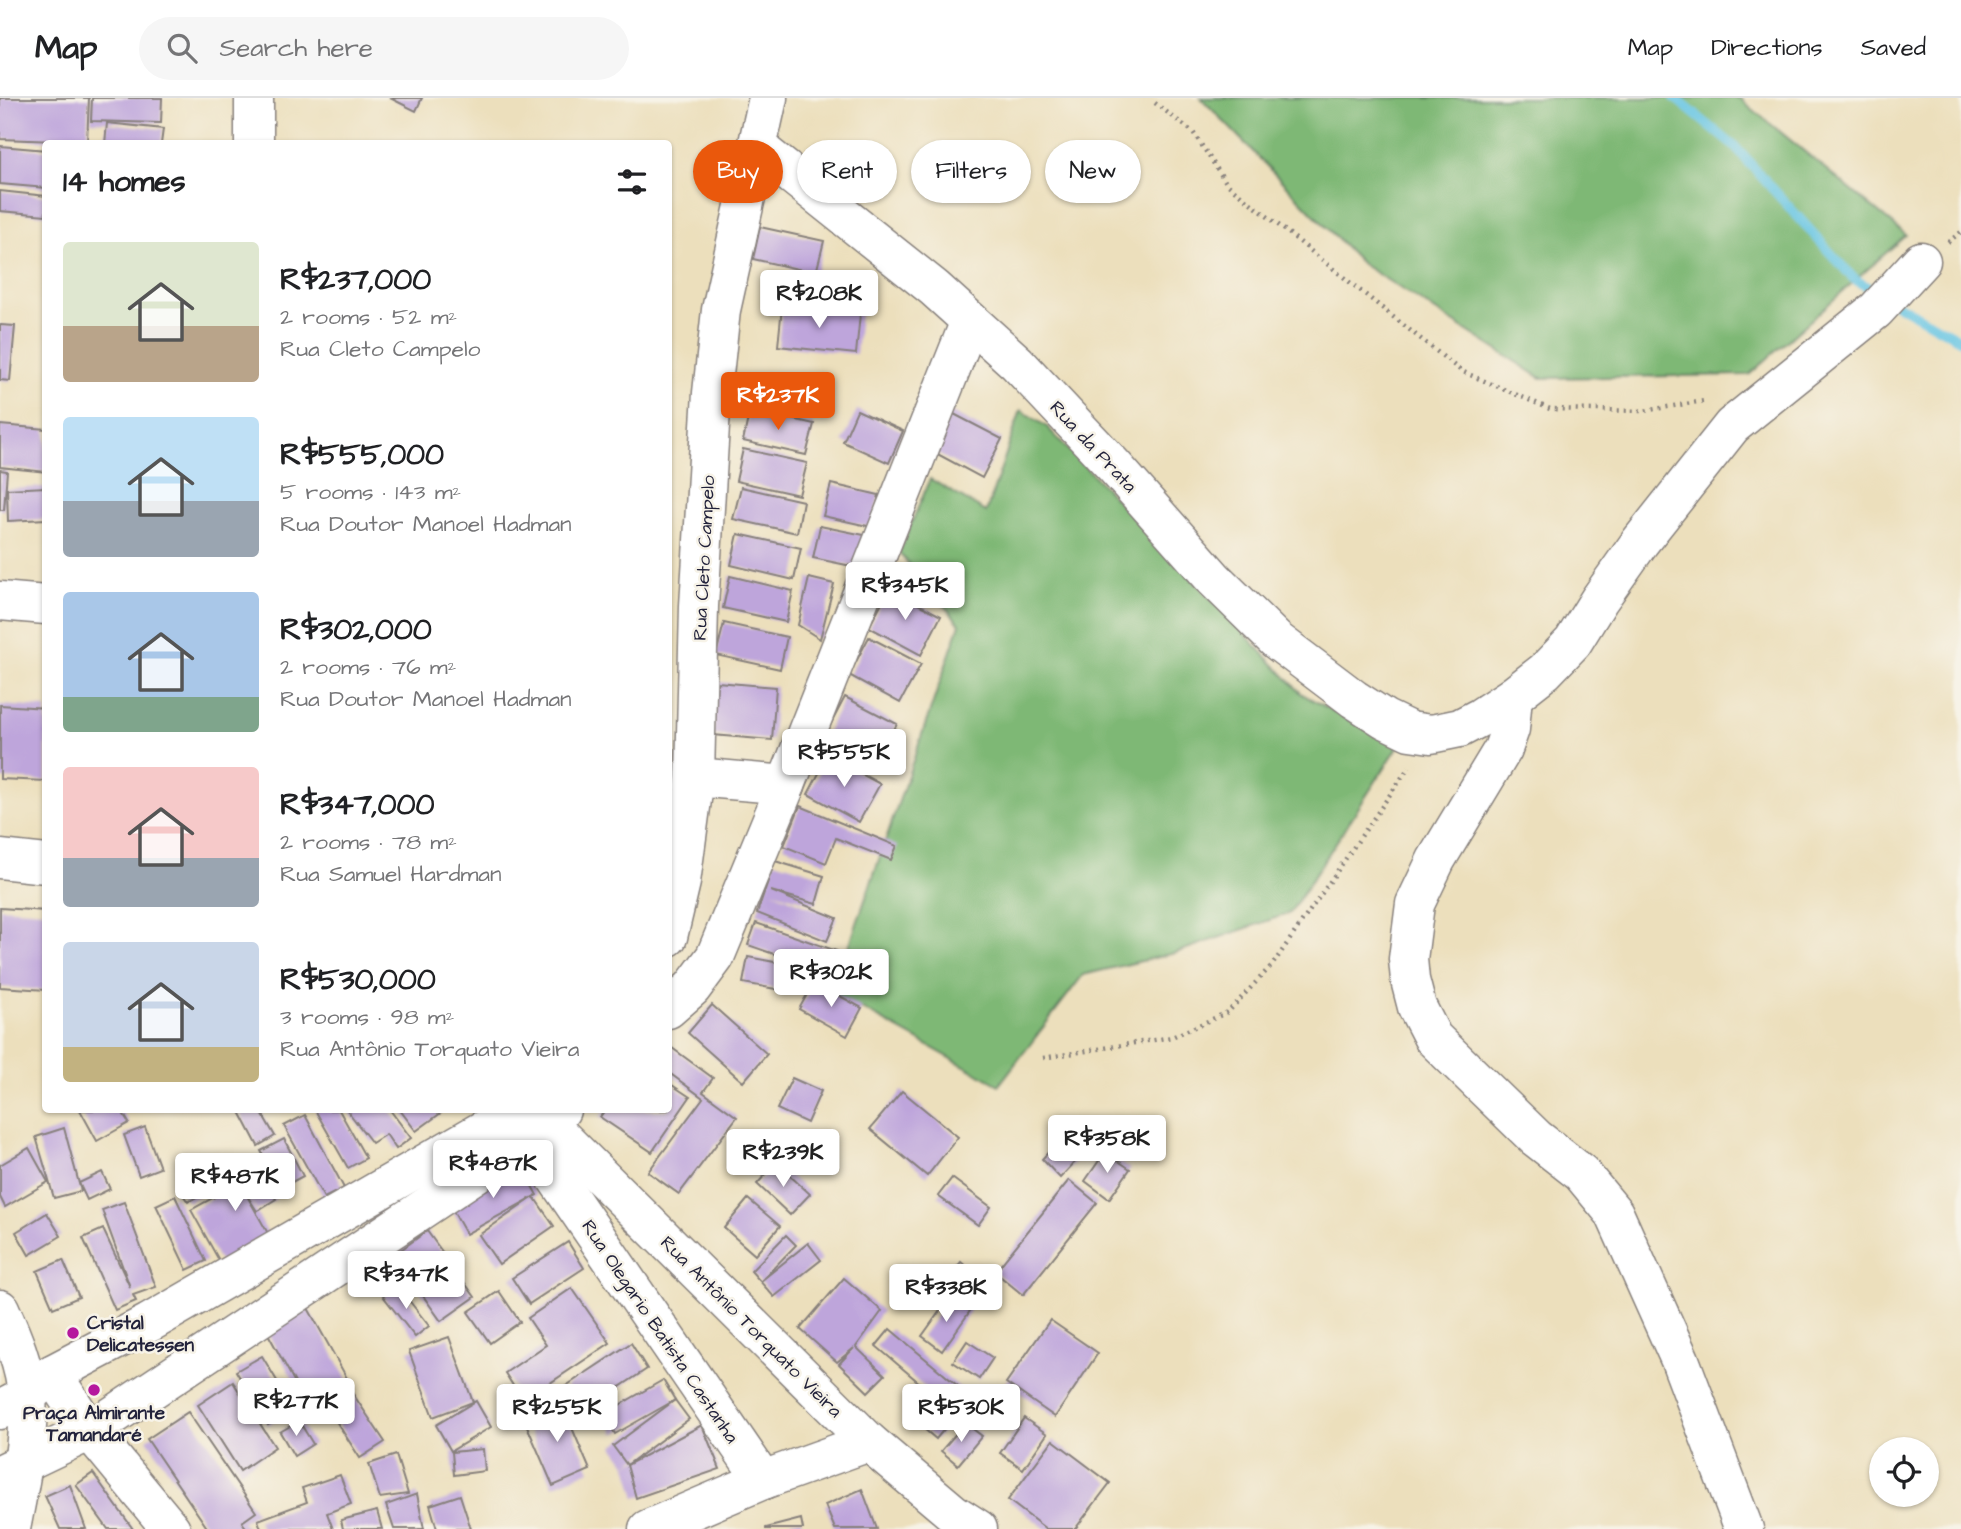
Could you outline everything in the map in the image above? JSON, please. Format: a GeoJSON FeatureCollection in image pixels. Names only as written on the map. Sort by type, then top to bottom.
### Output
{"type":"FeatureCollection","features":[{"type":"Feature","properties":{"kind":"street"},"geometry":{"type":"LineString","coordinates":[[254,98],[254,140]]}},
{"type":"Feature","properties":{"kind":"street","name":"Rua Cleto Campelo"},"geometry":{"type":"LineString","coordinates":[[759,140],[768,98]]}},
{"type":"Feature","properties":{"kind":"street","name":"Rua da Prata"},"geometry":{"type":"LineString","coordinates":[[783,168],[934,288],[1017,363],[1114,466],[1214,579],[1276,640],[1385,719],[1410,731],[1431,734]]}},
{"type":"Feature","properties":{"kind":"street","name":"Rua Cleto Campelo"},"geometry":{"type":"LineString","coordinates":[[672,920],[681,882],[695,777],[699,606],[712,393],[721,310],[745,203]]}},
{"type":"Feature","properties":{"kind":"street"},"geometry":{"type":"LineString","coordinates":[[1431,734],[1461,728],[1513,696],[1545,671],[1573,642],[1598,600],[1633,552],[1732,426],[1876,310],[1921,261]]}},
{"type":"Feature","properties":{"kind":"street"},"geometry":{"type":"LineString","coordinates":[[672,1006],[692,988],[715,957],[970,321]]}},
{"type":"Feature","properties":{"kind":"street"},"geometry":{"type":"LineString","coordinates":[[0,601],[42,605]]}},
{"type":"Feature","properties":{"kind":"street"},"geometry":{"type":"LineString","coordinates":[[1513,696],[1510,729],[1503,749],[1436,860],[1415,904],[1408,959],[1417,1007],[1433,1038],[1536,1138],[1581,1173],[1614,1213],[1666,1325],[1744,1529]]}},
{"type":"Feature","properties":{"kind":"street"},"geometry":{"type":"LineString","coordinates":[[695,777],[786,785]]}},
{"type":"Feature","properties":{"kind":"street"},"geometry":{"type":"LineString","coordinates":[[0,859],[42,864]]}},
{"type":"Feature","properties":{"kind":"street"},"geometry":{"type":"LineString","coordinates":[[26,1393],[149,1323],[534,1117]]}},
{"type":"Feature","properties":{"kind":"street"},"geometry":{"type":"LineString","coordinates":[[12,1467],[90,1431],[534,1117]]}},
{"type":"Feature","properties":{"kind":"street","name":"Rua Antônio Torquato Vieira"},"geometry":{"type":"LineString","coordinates":[[534,1117],[869,1442],[964,1524]]}},
{"type":"Feature","properties":{"kind":"street","name":"Rua Olegario Batista Castanha"},"geometry":{"type":"LineString","coordinates":[[534,1117],[763,1480]]}},
{"type":"Feature","properties":{"kind":"street"},"geometry":{"type":"LineString","coordinates":[[0,1309],[13,1339],[26,1393],[12,1467],[11,1529]]}},
{"type":"Feature","properties":{"kind":"street"},"geometry":{"type":"LineString","coordinates":[[26,1393],[90,1431],[171,1529]]}},
{"type":"Feature","properties":{"kind":"street"},"geometry":{"type":"LineString","coordinates":[[649,1529],[763,1480],[869,1442]]}},
{"type":"Feature","properties":{"kind":"path"},"geometry":{"type":"LineString","coordinates":[[1155,103],[1193,132],[1227,184],[1461,371],[1550,409],[1643,411],[1709,401]]}},
{"type":"Feature","properties":{"kind":"path"},"geometry":{"type":"LineString","coordinates":[[1043,1058],[1172,1037],[1228,1013],[1273,964],[1431,734]]}},
{"type":"Feature","properties":{"kind":"green space"},"geometry":{"type":"Polygon","coordinates":[[[1201,98],[1739,98],[1906,235],[1749,375],[1541,378],[1362,264],[1201,98]]]}},
{"type":"Feature","properties":{"kind":"green space"},"geometry":{"type":"Polygon","coordinates":[[[1021,410],[1047,427],[1302,694],[1398,747],[1290,913],[1175,953],[1083,975],[999,1085],[833,993],[960,624],[899,553],[930,479],[986,512],[1021,410]]]}},
{"type":"Feature","properties":{"kind":"building"},"geometry":{"type":"Polygon","coordinates":[[[0,98],[89,98],[87,140],[0,139],[0,98]]]}},
{"type":"Feature","properties":{"kind":"building"},"geometry":{"type":"Polygon","coordinates":[[[92,98],[162,98],[161,123],[91,121],[92,98]]]}},
{"type":"Feature","properties":{"kind":"building"},"geometry":{"type":"Polygon","coordinates":[[[390,98],[422,98],[416,111],[390,98]]]}},
{"type":"Feature","properties":{"kind":"building"},"geometry":{"type":"Polygon","coordinates":[[[107,123],[163,129],[162,140],[105,140],[107,123]]]}},
{"type":"Feature","properties":{"kind":"building"},"geometry":{"type":"Polygon","coordinates":[[[0,146],[42,150],[42,188],[0,184],[0,146]]]}},
{"type":"Feature","properties":{"kind":"building"},"geometry":{"type":"Polygon","coordinates":[[[0,191],[42,196],[42,215],[0,211],[0,191]]]}},
{"type":"Feature","properties":{"kind":"building"},"geometry":{"type":"Polygon","coordinates":[[[760,227],[824,241],[816,273],[753,259],[760,227]]]}},
{"type":"Feature","properties":{"kind":"building"},"geometry":{"type":"Polygon","coordinates":[[[782,307],[860,314],[856,354],[778,346],[782,307]]]}},
{"type":"Feature","properties":{"kind":"building"},"geometry":{"type":"Polygon","coordinates":[[[0,325],[15,326],[10,381],[0,380],[0,325]]]}},
{"type":"Feature","properties":{"kind":"building"},"geometry":{"type":"Polygon","coordinates":[[[750,409],[814,424],[806,455],[743,441],[750,409]]]}},
{"type":"Feature","properties":{"kind":"building"},"geometry":{"type":"Polygon","coordinates":[[[857,410],[903,431],[889,463],[843,442],[857,410]]]}},
{"type":"Feature","properties":{"kind":"building"},"geometry":{"type":"Polygon","coordinates":[[[950,412],[1002,439],[982,478],[930,450],[950,412]]]}},
{"type":"Feature","properties":{"kind":"building"},"geometry":{"type":"Polygon","coordinates":[[[0,425],[42,429],[42,472],[0,467],[0,425]]]}},
{"type":"Feature","properties":{"kind":"building"},"geometry":{"type":"Polygon","coordinates":[[[743,449],[807,463],[799,495],[736,481],[743,449]]]}},
{"type":"Feature","properties":{"kind":"building"},"geometry":{"type":"Polygon","coordinates":[[[0,470],[7,471],[4,510],[0,510],[0,470]]]}},
{"type":"Feature","properties":{"kind":"building"},"geometry":{"type":"Polygon","coordinates":[[[831,484],[879,495],[872,527],[823,516],[831,484]]]}},
{"type":"Feature","properties":{"kind":"building"},"geometry":{"type":"Polygon","coordinates":[[[42,487],[42,519],[8,521],[7,489],[42,487]]]}},
{"type":"Feature","properties":{"kind":"building"},"geometry":{"type":"Polygon","coordinates":[[[741,487],[803,501],[797,533],[733,519],[741,487]]]}},
{"type":"Feature","properties":{"kind":"building"},"geometry":{"type":"Polygon","coordinates":[[[820,526],[869,536],[861,568],[813,558],[820,526]]]}},
{"type":"Feature","properties":{"kind":"building"},"geometry":{"type":"Polygon","coordinates":[[[738,534],[801,548],[794,580],[731,565],[738,534]]]}},
{"type":"Feature","properties":{"kind":"building"},"geometry":{"type":"Polygon","coordinates":[[[730,576],[793,591],[786,622],[723,608],[730,576]]]}},
{"type":"Feature","properties":{"kind":"building"},"geometry":{"type":"Polygon","coordinates":[[[809,578],[834,584],[820,639],[798,625],[809,578]]]}},
{"type":"Feature","properties":{"kind":"building"},"geometry":{"type":"Polygon","coordinates":[[[889,589],[941,616],[921,655],[869,627],[889,589]]]}},
{"type":"Feature","properties":{"kind":"building"},"geometry":{"type":"Polygon","coordinates":[[[724,623],[787,637],[780,669],[716,655],[724,623]]]}},
{"type":"Feature","properties":{"kind":"building"},"geometry":{"type":"Polygon","coordinates":[[[869,637],[921,664],[900,703],[849,675],[869,637]]]}},
{"type":"Feature","properties":{"kind":"building"},"geometry":{"type":"Polygon","coordinates":[[[717,682],[776,687],[772,740],[713,735],[717,682]]]}},
{"type":"Feature","properties":{"kind":"building"},"geometry":{"type":"Polygon","coordinates":[[[845,697],[897,724],[877,763],[825,735],[845,697]]]}},
{"type":"Feature","properties":{"kind":"building"},"geometry":{"type":"Polygon","coordinates":[[[0,705],[42,708],[42,781],[0,779],[0,705]]]}},
{"type":"Feature","properties":{"kind":"building"},"geometry":{"type":"Polygon","coordinates":[[[828,756],[880,784],[859,822],[808,794],[828,756]]]}},
{"type":"Feature","properties":{"kind":"building"},"geometry":{"type":"Polygon","coordinates":[[[800,806],[897,846],[891,860],[836,838],[826,863],[784,846],[800,806]]]}},
{"type":"Feature","properties":{"kind":"building"},"geometry":{"type":"Polygon","coordinates":[[[775,861],[824,876],[816,904],[771,891],[837,918],[827,941],[757,913],[775,861]]]}},
{"type":"Feature","properties":{"kind":"building"},"geometry":{"type":"Polygon","coordinates":[[[0,908],[42,911],[42,990],[0,987],[0,908]]]}},
{"type":"Feature","properties":{"kind":"building"},"geometry":{"type":"Polygon","coordinates":[[[756,923],[837,951],[829,973],[748,945],[756,923]]]}},
{"type":"Feature","properties":{"kind":"building"},"geometry":{"type":"Polygon","coordinates":[[[748,957],[785,964],[781,990],[743,983],[748,957]]]}},
{"type":"Feature","properties":{"kind":"building"},"geometry":{"type":"Polygon","coordinates":[[[814,982],[862,1008],[847,1036],[799,1009],[814,982]]]}},
{"type":"Feature","properties":{"kind":"building"},"geometry":{"type":"Polygon","coordinates":[[[712,1005],[767,1054],[743,1082],[688,1033],[712,1005]]]}},
{"type":"Feature","properties":{"kind":"building"},"geometry":{"type":"Polygon","coordinates":[[[672,1048],[713,1078],[703,1092],[737,1117],[679,1194],[648,1172],[703,1098],[672,1075],[672,1048]]]}},
{"type":"Feature","properties":{"kind":"building"},"geometry":{"type":"Polygon","coordinates":[[[792,1078],[821,1091],[807,1123],[777,1109],[792,1078]]]}},
{"type":"Feature","properties":{"kind":"building"},"geometry":{"type":"Polygon","coordinates":[[[672,1085],[690,1097],[652,1152],[600,1117],[603,1113],[672,1113],[672,1085]]]}},
{"type":"Feature","properties":{"kind":"building"},"geometry":{"type":"Polygon","coordinates":[[[902,1091],[958,1137],[927,1176],[870,1129],[902,1091]]]}},
{"type":"Feature","properties":{"kind":"building"},"geometry":{"type":"Polygon","coordinates":[[[82,1113],[123,1113],[129,1123],[97,1141],[82,1113]]]}},
{"type":"Feature","properties":{"kind":"building"},"geometry":{"type":"Polygon","coordinates":[[[241,1113],[262,1113],[275,1136],[258,1146],[241,1113]]]}},
{"type":"Feature","properties":{"kind":"building"},"geometry":{"type":"Polygon","coordinates":[[[317,1113],[341,1113],[366,1158],[348,1168],[317,1113]]]}},
{"type":"Feature","properties":{"kind":"building"},"geometry":{"type":"Polygon","coordinates":[[[349,1113],[392,1113],[411,1138],[396,1149],[386,1134],[372,1143],[349,1113]]]}},
{"type":"Feature","properties":{"kind":"building"},"geometry":{"type":"Polygon","coordinates":[[[402,1113],[441,1113],[416,1131],[402,1113]]]}},
{"type":"Feature","properties":{"kind":"building"},"geometry":{"type":"Polygon","coordinates":[[[305,1115],[344,1188],[324,1198],[284,1126],[305,1115]]]}},
{"type":"Feature","properties":{"kind":"building"},"geometry":{"type":"Polygon","coordinates":[[[145,1127],[160,1168],[139,1176],[124,1135],[145,1127]]]}},
{"type":"Feature","properties":{"kind":"building"},"geometry":{"type":"Polygon","coordinates":[[[64,1128],[81,1191],[54,1198],[36,1137],[64,1128]]]}},
{"type":"Feature","properties":{"kind":"building"},"geometry":{"type":"Polygon","coordinates":[[[284,1139],[303,1176],[281,1188],[261,1151],[284,1139]]]}},
{"type":"Feature","properties":{"kind":"building"},"geometry":{"type":"Polygon","coordinates":[[[1058,1142],[1077,1160],[1060,1178],[1042,1159],[1058,1142]]]}},
{"type":"Feature","properties":{"kind":"building"},"geometry":{"type":"Polygon","coordinates":[[[29,1148],[48,1182],[5,1207],[0,1197],[0,1165],[29,1148]]]}},
{"type":"Feature","properties":{"kind":"building"},"geometry":{"type":"Polygon","coordinates":[[[1105,1152],[1130,1169],[1109,1199],[1085,1181],[1105,1152]]]}},
{"type":"Feature","properties":{"kind":"building"},"geometry":{"type":"Polygon","coordinates":[[[254,1161],[276,1199],[257,1211],[246,1194],[270,1237],[221,1264],[191,1210],[216,1196],[211,1186],[254,1161]]]}},
{"type":"Feature","properties":{"kind":"building"},"geometry":{"type":"Polygon","coordinates":[[[776,1163],[810,1194],[790,1215],[757,1184],[776,1163]]]}},
{"type":"Feature","properties":{"kind":"building"},"geometry":{"type":"Polygon","coordinates":[[[520,1165],[537,1195],[466,1234],[449,1204],[520,1165]]]}},
{"type":"Feature","properties":{"kind":"building"},"geometry":{"type":"Polygon","coordinates":[[[102,1172],[110,1189],[87,1200],[79,1183],[102,1172]]]}},
{"type":"Feature","properties":{"kind":"building"},"geometry":{"type":"Polygon","coordinates":[[[196,1178],[205,1192],[188,1202],[179,1189],[196,1178]]]}},
{"type":"Feature","properties":{"kind":"building"},"geometry":{"type":"Polygon","coordinates":[[[952,1178],[991,1207],[978,1225],[938,1196],[952,1178]]]}},
{"type":"Feature","properties":{"kind":"building"},"geometry":{"type":"Polygon","coordinates":[[[1069,1180],[1097,1203],[1023,1295],[995,1272],[1069,1180]]]}},
{"type":"Feature","properties":{"kind":"building"},"geometry":{"type":"Polygon","coordinates":[[[175,1196],[206,1261],[187,1270],[156,1205],[175,1196]]]}},
{"type":"Feature","properties":{"kind":"building"},"geometry":{"type":"Polygon","coordinates":[[[534,1197],[554,1226],[499,1264],[479,1235],[534,1197]]]}},
{"type":"Feature","properties":{"kind":"building"},"geometry":{"type":"Polygon","coordinates":[[[748,1199],[780,1226],[755,1255],[724,1228],[748,1199]]]}},
{"type":"Feature","properties":{"kind":"building"},"geometry":{"type":"Polygon","coordinates":[[[124,1202],[156,1287],[133,1295],[136,1301],[115,1310],[83,1238],[103,1229],[130,1287],[102,1210],[124,1202]]]}},
{"type":"Feature","properties":{"kind":"building"},"geometry":{"type":"Polygon","coordinates":[[[47,1213],[61,1236],[29,1255],[16,1232],[47,1213]]]}},
{"type":"Feature","properties":{"kind":"building"},"geometry":{"type":"Polygon","coordinates":[[[427,1231],[475,1297],[441,1321],[394,1255],[427,1231]]]}},
{"type":"Feature","properties":{"kind":"building"},"geometry":{"type":"Polygon","coordinates":[[[786,1235],[796,1245],[761,1281],[808,1243],[821,1260],[774,1297],[751,1271],[786,1235]]]}},
{"type":"Feature","properties":{"kind":"building"},"geometry":{"type":"Polygon","coordinates":[[[568,1242],[584,1268],[529,1304],[512,1278],[568,1242]]]}},
{"type":"Feature","properties":{"kind":"building"},"geometry":{"type":"Polygon","coordinates":[[[63,1260],[79,1297],[53,1308],[37,1271],[63,1260]]]}},
{"type":"Feature","properties":{"kind":"building"},"geometry":{"type":"Polygon","coordinates":[[[961,1262],[990,1286],[974,1305],[946,1280],[961,1262]]]}},
{"type":"Feature","properties":{"kind":"building"},"geometry":{"type":"Polygon","coordinates":[[[844,1278],[882,1311],[856,1347],[885,1375],[868,1392],[839,1364],[854,1348],[837,1362],[800,1329],[844,1278]]]}},
{"type":"Feature","properties":{"kind":"building"},"geometry":{"type":"Polygon","coordinates":[[[397,1285],[429,1326],[415,1337],[383,1296],[397,1285]]]}},
{"type":"Feature","properties":{"kind":"building"},"geometry":{"type":"Polygon","coordinates":[[[572,1288],[610,1343],[523,1401],[505,1373],[546,1345],[528,1318],[572,1288]]]}},
{"type":"Feature","properties":{"kind":"building"},"geometry":{"type":"Polygon","coordinates":[[[499,1291],[520,1322],[490,1343],[468,1312],[499,1291]]]}},
{"type":"Feature","properties":{"kind":"building"},"geometry":{"type":"Polygon","coordinates":[[[950,1297],[970,1311],[942,1351],[922,1336],[950,1297]]]}},
{"type":"Feature","properties":{"kind":"building"},"geometry":{"type":"Polygon","coordinates":[[[308,1308],[353,1389],[311,1412],[267,1332],[308,1308]]]}},
{"type":"Feature","properties":{"kind":"building"},"geometry":{"type":"Polygon","coordinates":[[[1050,1320],[1098,1353],[1055,1417],[1006,1383],[1050,1320]]]}},
{"type":"Feature","properties":{"kind":"building"},"geometry":{"type":"Polygon","coordinates":[[[890,1329],[971,1397],[936,1439],[909,1416],[929,1391],[876,1346],[890,1329]]]}},
{"type":"Feature","properties":{"kind":"building"},"geometry":{"type":"Polygon","coordinates":[[[449,1337],[473,1402],[433,1417],[409,1351],[449,1337]]]}},
{"type":"Feature","properties":{"kind":"building"},"geometry":{"type":"Polygon","coordinates":[[[967,1341],[993,1358],[979,1379],[953,1362],[967,1341]]]}},
{"type":"Feature","properties":{"kind":"building"},"geometry":{"type":"Polygon","coordinates":[[[631,1343],[647,1369],[583,1411],[566,1386],[631,1343]]]}},
{"type":"Feature","properties":{"kind":"building"},"geometry":{"type":"Polygon","coordinates":[[[262,1356],[294,1409],[268,1425],[236,1371],[262,1356]]]}},
{"type":"Feature","properties":{"kind":"building"},"geometry":{"type":"Polygon","coordinates":[[[663,1380],[675,1400],[615,1434],[604,1414],[663,1380]]]}},
{"type":"Feature","properties":{"kind":"building"},"geometry":{"type":"Polygon","coordinates":[[[233,1382],[275,1447],[240,1471],[198,1405],[233,1382]]]}},
{"type":"Feature","properties":{"kind":"building"},"geometry":{"type":"Polygon","coordinates":[[[351,1391],[385,1442],[360,1458],[327,1407],[351,1391]]]}},
{"type":"Feature","properties":{"kind":"building"},"geometry":{"type":"Polygon","coordinates":[[[675,1400],[689,1419],[627,1465],[613,1446],[675,1400]]]}},
{"type":"Feature","properties":{"kind":"building"},"geometry":{"type":"Polygon","coordinates":[[[476,1401],[491,1427],[451,1451],[436,1425],[476,1401]]]}},
{"type":"Feature","properties":{"kind":"building"},"geometry":{"type":"Polygon","coordinates":[[[561,1402],[590,1470],[553,1486],[524,1419],[561,1402]]]}},
{"type":"Feature","properties":{"kind":"building"},"geometry":{"type":"Polygon","coordinates":[[[188,1412],[256,1512],[242,1522],[247,1529],[208,1529],[147,1439],[188,1412]]]}},
{"type":"Feature","properties":{"kind":"building"},"geometry":{"type":"Polygon","coordinates":[[[1024,1418],[1047,1434],[1023,1469],[1000,1453],[1024,1418]]]}},
{"type":"Feature","properties":{"kind":"building"},"geometry":{"type":"Polygon","coordinates":[[[299,1421],[313,1444],[294,1456],[280,1432],[299,1421]]]}},
{"type":"Feature","properties":{"kind":"building"},"geometry":{"type":"Polygon","coordinates":[[[965,1423],[982,1436],[958,1465],[941,1451],[965,1423]]]}},
{"type":"Feature","properties":{"kind":"building"},"geometry":{"type":"Polygon","coordinates":[[[702,1425],[720,1469],[636,1498],[627,1465],[702,1425]]]}},
{"type":"Feature","properties":{"kind":"building"},"geometry":{"type":"Polygon","coordinates":[[[1053,1440],[1110,1483],[1075,1529],[1046,1529],[1008,1500],[1053,1440]]]}},
{"type":"Feature","properties":{"kind":"building"},"geometry":{"type":"Polygon","coordinates":[[[483,1449],[485,1471],[454,1475],[452,1452],[483,1449]]]}},
{"type":"Feature","properties":{"kind":"building"},"geometry":{"type":"Polygon","coordinates":[[[396,1455],[408,1494],[380,1498],[369,1464],[396,1455]]]}},
{"type":"Feature","properties":{"kind":"building"},"geometry":{"type":"Polygon","coordinates":[[[93,1473],[133,1529],[108,1529],[76,1485],[93,1473]]]}},
{"type":"Feature","properties":{"kind":"building"},"geometry":{"type":"Polygon","coordinates":[[[340,1475],[351,1504],[327,1513],[333,1529],[261,1529],[258,1520],[307,1502],[302,1488],[340,1475]]]}},
{"type":"Feature","properties":{"kind":"building"},"geometry":{"type":"Polygon","coordinates":[[[70,1485],[86,1529],[60,1529],[45,1496],[70,1485]]]}},
{"type":"Feature","properties":{"kind":"building"},"geometry":{"type":"Polygon","coordinates":[[[862,1489],[877,1529],[835,1529],[825,1505],[862,1489]]]}},
{"type":"Feature","properties":{"kind":"building"},"geometry":{"type":"Polygon","coordinates":[[[417,1494],[424,1529],[394,1529],[386,1505],[417,1494]]]}},
{"type":"Feature","properties":{"kind":"building"},"geometry":{"type":"Polygon","coordinates":[[[460,1495],[471,1529],[437,1529],[430,1505],[460,1495]]]}},
{"type":"Feature","properties":{"kind":"building"},"geometry":{"type":"Polygon","coordinates":[[[377,1511],[382,1529],[343,1529],[341,1520],[377,1511]]]}},
{"type":"Feature","properties":{"kind":"building"},"geometry":{"type":"Polygon","coordinates":[[[801,1519],[803,1529],[766,1529],[766,1528],[801,1519]]]}},
{"type":"Feature","properties":{"kind":"waterway"},"geometry":{"type":"LineString","coordinates":[[1675,98],[1735,147],[1854,279],[1878,293]]}},
{"type":"Feature","properties":{"kind":"waterway"},"geometry":{"type":"LineString","coordinates":[[1895,303],[1961,340]]}},
{"type":"Feature","properties":{"kind":"place","name":"Cristal Delicatessen"},"geometry":{"type":"Point","coordinates":[73,1333]}},
{"type":"Feature","properties":{"kind":"place","name":"Praça Almirante Tamandaré"},"geometry":{"type":"Point","coordinates":[94,1390]}}]}
